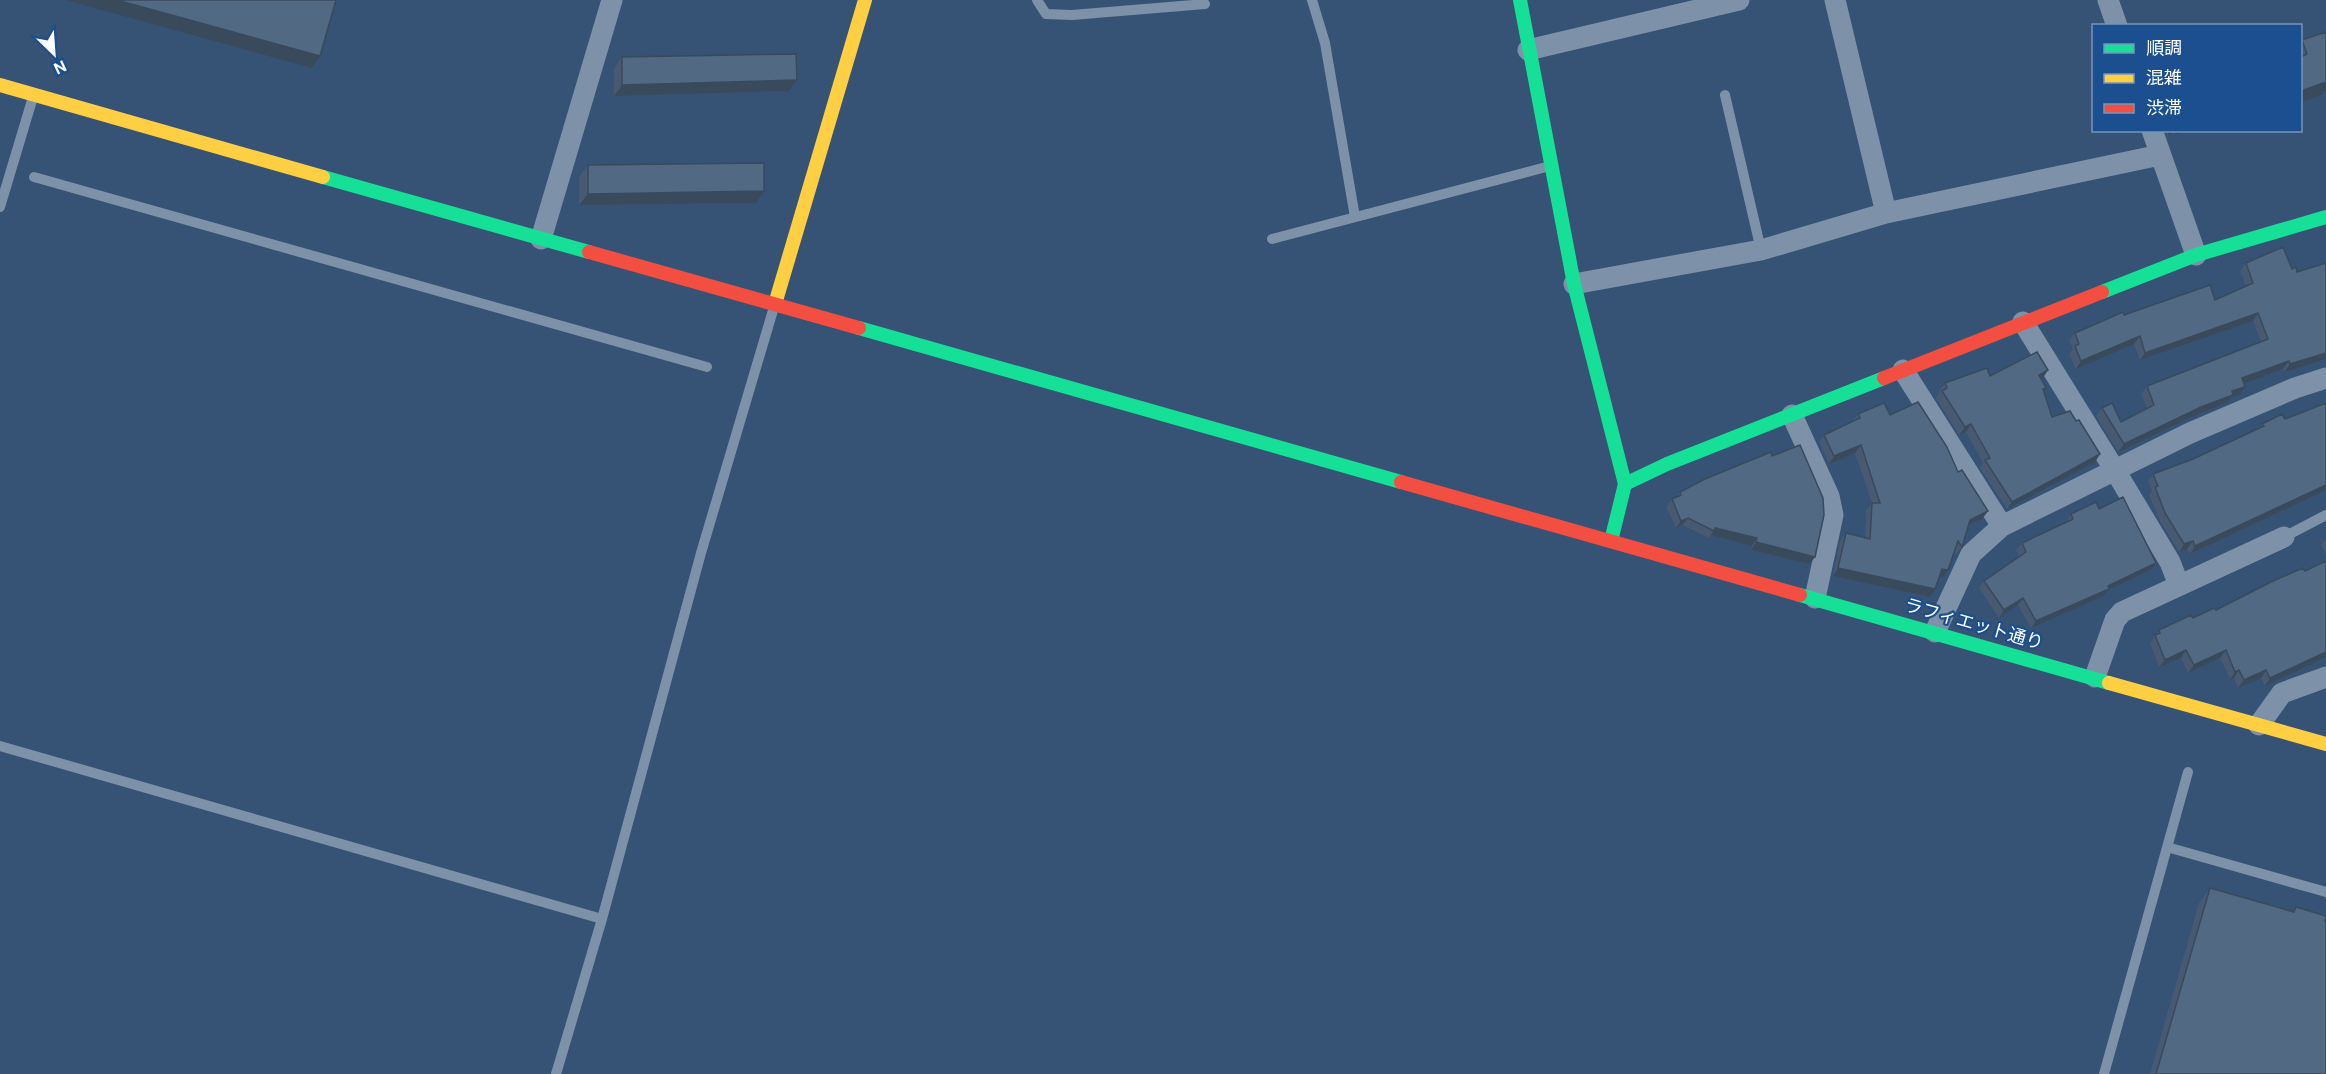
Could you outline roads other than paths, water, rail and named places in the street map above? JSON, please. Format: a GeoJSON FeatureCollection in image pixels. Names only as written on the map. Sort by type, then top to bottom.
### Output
{"type":"FeatureCollection","features":[{"type":"Feature","properties":{"kind":"street"},"geometry":{"type":"LineString","coordinates":[[541,239],[612,0]]}},
{"type":"Feature","properties":{"kind":"street"},"geometry":{"type":"LineString","coordinates":[[775,304],[865,0]]}},
{"type":"Feature","properties":{"kind":"street"},"geometry":{"type":"LineString","coordinates":[[1520,0],[1574,284],[1625,484],[1611,541]]}},
{"type":"Feature","properties":{"kind":"street"},"geometry":{"type":"LineString","coordinates":[[1528,50],[1739,0]]}},
{"type":"Feature","properties":{"kind":"street"},"geometry":{"type":"LineString","coordinates":[[1835,0],[1886,213]]}},
{"type":"Feature","properties":{"kind":"street"},"geometry":{"type":"LineString","coordinates":[[2108,0],[2115,24]]}},
{"type":"Feature","properties":{"kind":"street","name":"ラフィエット通り"},"geometry":{"type":"LineString","coordinates":[[0,85],[2326,744]]}},
{"type":"Feature","properties":{"kind":"street"},"geometry":{"type":"LineString","coordinates":[[2153,132],[2196,255]]}},
{"type":"Feature","properties":{"kind":"street"},"geometry":{"type":"LineString","coordinates":[[1574,284],[1761,250],[1886,213],[2160,155]]}},
{"type":"Feature","properties":{"kind":"street"},"geometry":{"type":"LineString","coordinates":[[1625,484],[1667,464],[2196,255],[2326,217]]}},
{"type":"Feature","properties":{"kind":"street"},"geometry":{"type":"LineString","coordinates":[[2023,322],[2170,562],[2179,585]]}},
{"type":"Feature","properties":{"kind":"street"},"geometry":{"type":"LineString","coordinates":[[1903,370],[2002,526]]}},
{"type":"Feature","properties":{"kind":"street"},"geometry":{"type":"LineString","coordinates":[[1935,632],[1971,554],[2002,526],[2116,472],[2190,433],[2295,388],[2326,378]]}},
{"type":"Feature","properties":{"kind":"street"},"geometry":{"type":"LineString","coordinates":[[1792,415],[1829,496],[1833,515],[1815,598]]}},
{"type":"Feature","properties":{"kind":"street"},"geometry":{"type":"LineString","coordinates":[[2095,677],[2115,620],[2121,612],[2284,537]]}},
{"type":"Feature","properties":{"kind":"street"},"geometry":{"type":"LineString","coordinates":[[2259,725],[2282,693],[2326,677]]}},
{"type":"Feature","properties":{"kind":"lane"},"geometry":{"type":"LineString","coordinates":[[1036,0],[1046,14],[1072,15],[1205,4]]}},
{"type":"Feature","properties":{"kind":"lane"},"geometry":{"type":"LineString","coordinates":[[1312,0],[1325,43],[1355,217]]}},
{"type":"Feature","properties":{"kind":"lane"},"geometry":{"type":"LineString","coordinates":[[0,207],[34,94]]}},
{"type":"Feature","properties":{"kind":"lane"},"geometry":{"type":"LineString","coordinates":[[1725,95],[1761,250]]}},
{"type":"Feature","properties":{"kind":"lane"},"geometry":{"type":"LineString","coordinates":[[1272,239],[1550,166]]}},
{"type":"Feature","properties":{"kind":"lane"},"geometry":{"type":"LineString","coordinates":[[34,177],[707,367]]}},
{"type":"Feature","properties":{"kind":"lane"},"geometry":{"type":"LineString","coordinates":[[556,1074],[602,919],[700,553],[775,304]]}},
{"type":"Feature","properties":{"kind":"lane"},"geometry":{"type":"LineString","coordinates":[[2284,537],[2326,515]]}},
{"type":"Feature","properties":{"kind":"lane"},"geometry":{"type":"LineString","coordinates":[[0,746],[602,919]]}},
{"type":"Feature","properties":{"kind":"lane"},"geometry":{"type":"LineString","coordinates":[[2104,1074],[2188,772]]}},
{"type":"Feature","properties":{"kind":"lane"},"geometry":{"type":"LineString","coordinates":[[2167,847],[2326,892]]}}]}
